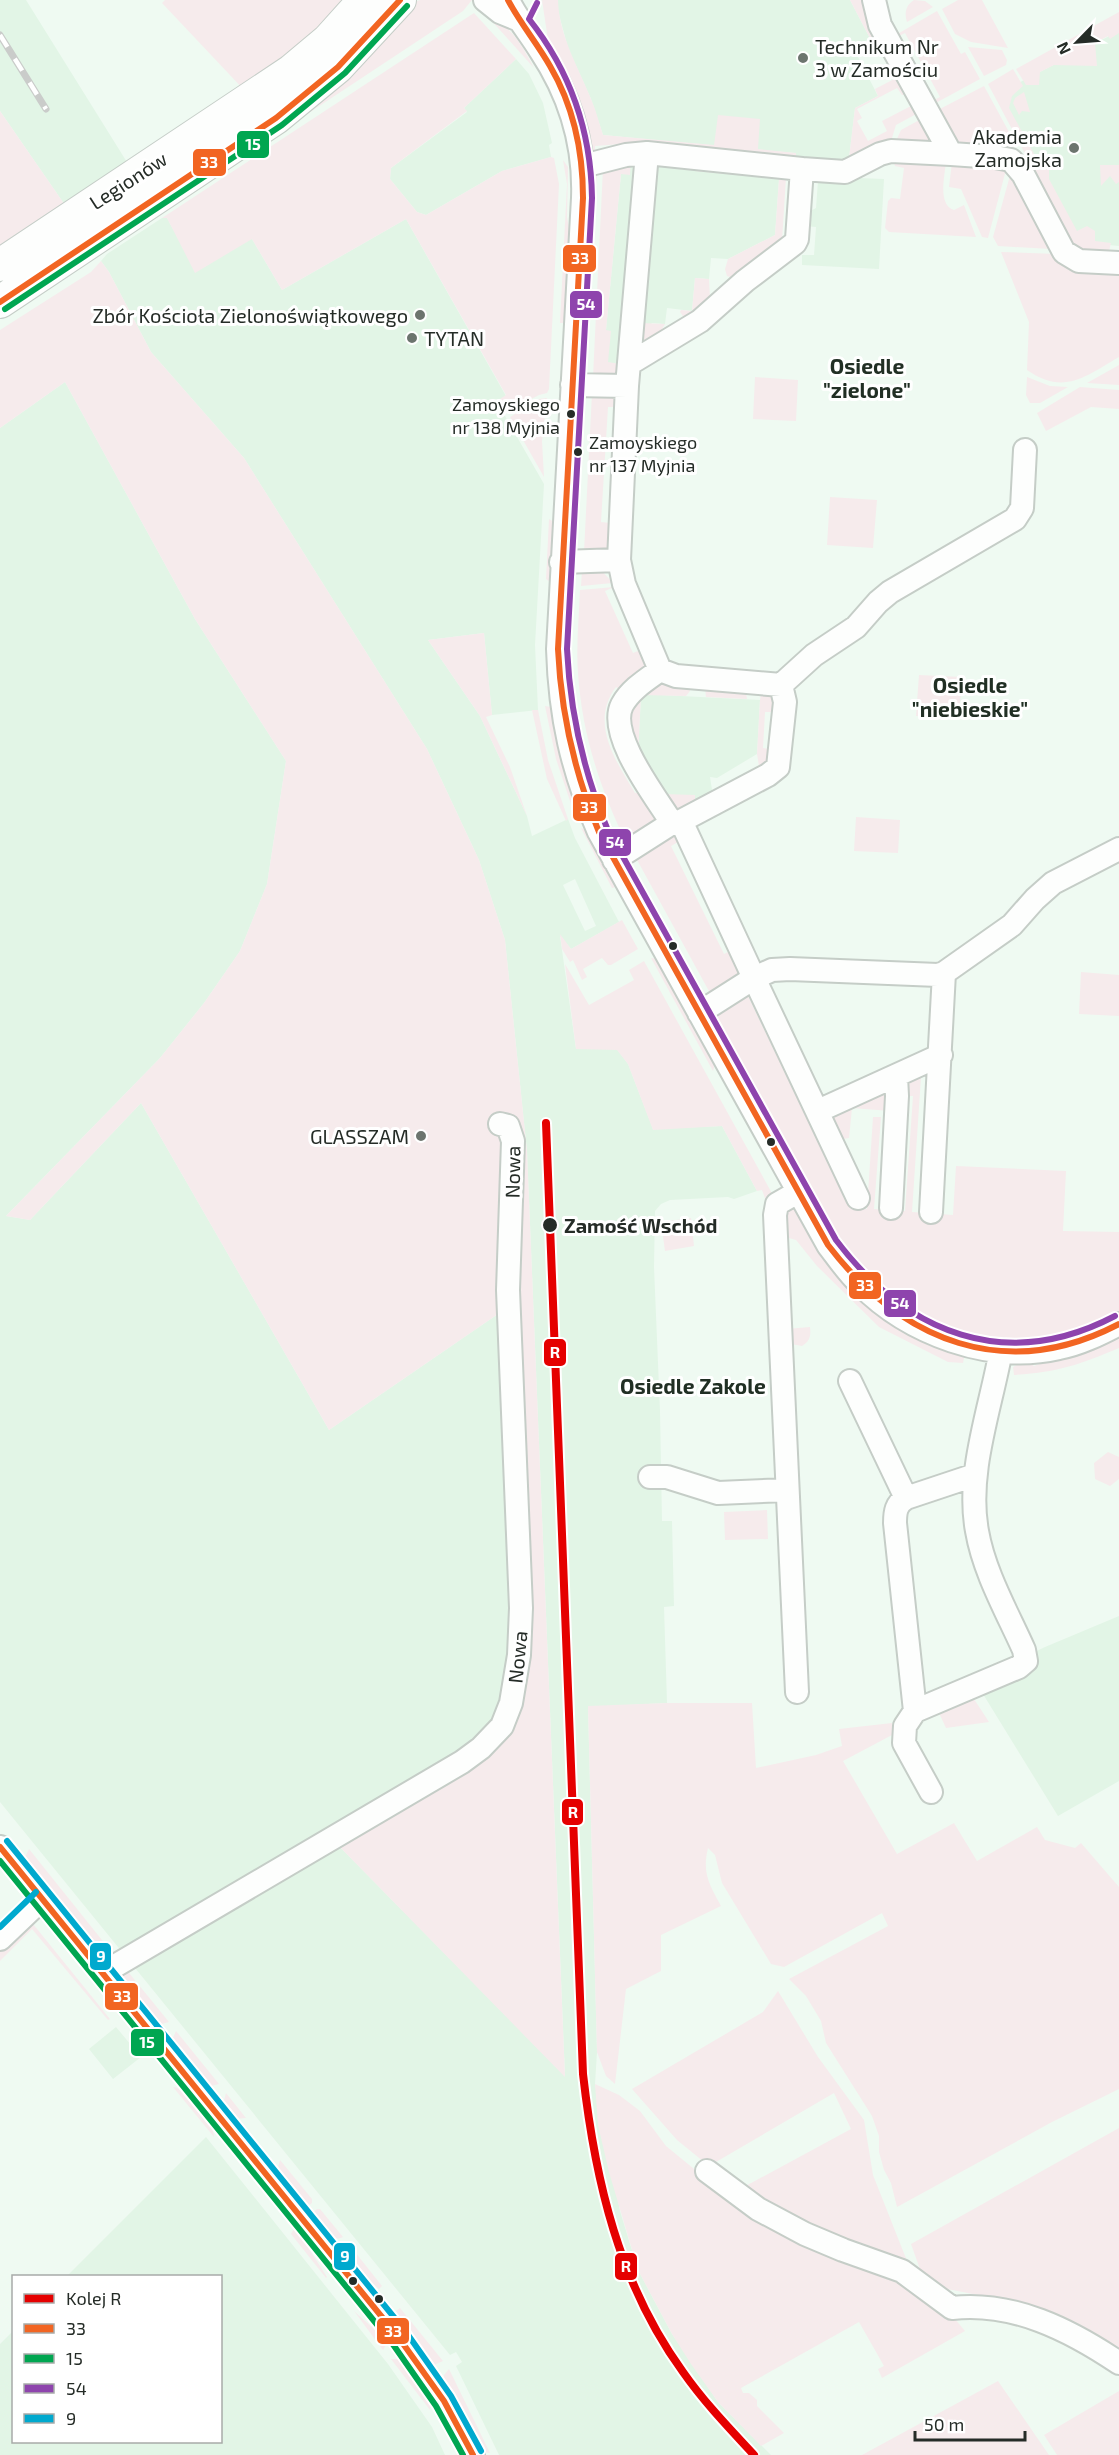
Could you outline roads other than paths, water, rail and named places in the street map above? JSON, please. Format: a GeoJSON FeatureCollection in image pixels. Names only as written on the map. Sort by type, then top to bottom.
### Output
{"type":"FeatureCollection","features":[{"type":"Feature","properties":{"kind":"highway","name":"Legionów"},"geometry":{"type":"LineString","coordinates":[[0,265],[291,71],[328,40],[364,0]]}},
{"type":"Feature","properties":{"kind":"highway","name":"Legionów"},"geometry":{"type":"LineString","coordinates":[[0,302],[276,118],[338,67],[400,0]]}},
{"type":"Feature","properties":{"kind":"street"},"geometry":{"type":"LineString","coordinates":[[485,0],[500,12],[525,10],[529,0]]}},
{"type":"Feature","properties":{"kind":"street"},"geometry":{"type":"LineString","coordinates":[[874,0],[880,25],[951,154]]}},
{"type":"Feature","properties":{"kind":"street"},"geometry":{"type":"LineString","coordinates":[[512,10],[540,50],[562,90],[575,122],[583,166],[561,562],[558,668],[567,742],[585,801],[614,860],[798,1192],[834,1253],[859,1284],[879,1301],[919,1326],[971,1346],[1036,1351],[1062,1348],[1119,1324]]}},
{"type":"Feature","properties":{"kind":"street"},"geometry":{"type":"LineString","coordinates":[[583,166],[627,154],[647,153],[845,172],[880,154],[891,151],[995,157],[1011,160],[1023,174],[1064,252],[1079,261],[1119,263]]}},
{"type":"Feature","properties":{"kind":"street"},"geometry":{"type":"LineString","coordinates":[[647,153],[627,386],[619,560],[624,584],[660,670],[676,676],[781,685],[814,655],[856,627],[890,592],[1015,519],[1022,508],[1025,450]]}},
{"type":"Feature","properties":{"kind":"street"},"geometry":{"type":"LineString","coordinates":[[629,363],[700,321],[750,277],[795,243],[802,169]]}},
{"type":"Feature","properties":{"kind":"street"},"geometry":{"type":"LineString","coordinates":[[572,385],[627,386]]}},
{"type":"Feature","properties":{"kind":"street"},"geometry":{"type":"LineString","coordinates":[[561,562],[619,560]]}},
{"type":"Feature","properties":{"kind":"street"},"geometry":{"type":"LineString","coordinates":[[660,670],[636,688],[621,708],[620,727],[629,752],[676,822],[754,978],[858,1198]]}},
{"type":"Feature","properties":{"kind":"street"},"geometry":{"type":"LineString","coordinates":[[614,860],[676,822],[768,775],[778,767],[785,702],[781,685]]}},
{"type":"Feature","properties":{"kind":"street"},"geometry":{"type":"LineString","coordinates":[[699,1013],[754,978],[772,970],[938,975],[944,973],[1012,925],[1053,883],[1119,849]]}},
{"type":"Feature","properties":{"kind":"street"},"geometry":{"type":"LineString","coordinates":[[931,1212],[944,973]]}},
{"type":"Feature","properties":{"kind":"street"},"geometry":{"type":"LineString","coordinates":[[818,1111],[941,1055]]}},
{"type":"Feature","properties":{"kind":"street"},"geometry":{"type":"LineString","coordinates":[[891,1208],[896,1076]]}},
{"type":"Feature","properties":{"kind":"street","name":"Nowa"},"geometry":{"type":"LineString","coordinates":[[103,1973],[462,1761],[490,1741],[502,1726],[511,1703],[517,1671],[521,1608],[508,1290],[513,1141],[508,1126],[500,1124]]}},
{"type":"Feature","properties":{"kind":"street"},"geometry":{"type":"LineString","coordinates":[[797,1692],[775,1215],[777,1204],[798,1192]]}},
{"type":"Feature","properties":{"kind":"street"},"geometry":{"type":"LineString","coordinates":[[931,1792],[904,1743],[905,1726],[915,1711],[1026,1662],[1024,1650],[991,1575],[977,1533],[974,1501],[975,1475],[1001,1350]]}},
{"type":"Feature","properties":{"kind":"street"},"geometry":{"type":"LineString","coordinates":[[850,1381],[906,1498]]}},
{"type":"Feature","properties":{"kind":"street"},"geometry":{"type":"LineString","coordinates":[[915,1711],[895,1523],[897,1508],[906,1498],[975,1475]]}},
{"type":"Feature","properties":{"kind":"street"},"geometry":{"type":"LineString","coordinates":[[650,1476],[672,1478],[718,1493],[787,1490]]}},
{"type":"Feature","properties":{"kind":"street"},"geometry":{"type":"LineString","coordinates":[[0,1847],[399,2338],[444,2401],[473,2455]]}},
{"type":"Feature","properties":{"kind":"street"},"geometry":{"type":"LineString","coordinates":[[0,1939],[42,1899]]}},
{"type":"Feature","properties":{"kind":"street"},"geometry":{"type":"LineString","coordinates":[[707,2171],[758,2209],[843,2250],[902,2271],[952,2308],[982,2306],[1029,2317],[1090,2344],[1119,2363]]}},
{"type":"Feature","properties":{"kind":"railway"},"geometry":{"type":"LineString","coordinates":[[0,35],[46,109]]}},
{"type":"Feature","properties":{"kind":"rail line","name":"R"},"geometry":{"type":"LineString","coordinates":[[546,1123],[583,2074],[588,2114],[603,2192],[626,2267],[642,2303],[661,2338],[691,2383],[754,2455]]}},
{"type":"Feature","properties":{"kind":"place","name":"Technikum Nr 3 w Zamościu"},"geometry":{"type":"Point","coordinates":[803,58]}},
{"type":"Feature","properties":{"kind":"place","name":"Akademia Zamojska"},"geometry":{"type":"Point","coordinates":[1074,148]}},
{"type":"Feature","properties":{"kind":"place","name":"Zbór Kościoła Zielonoświątkowego"},"geometry":{"type":"Point","coordinates":[420,315]}},
{"type":"Feature","properties":{"kind":"place","name":"TYTAN"},"geometry":{"type":"Point","coordinates":[412,338]}},
{"type":"Feature","properties":{"kind":"place","name":"Zamoyskiego nr 138 Myjnia"},"geometry":{"type":"Point","coordinates":[571,414]}},
{"type":"Feature","properties":{"kind":"place","name":"Zamoyskiego nr 137 Myjnia"},"geometry":{"type":"Point","coordinates":[578,452]}},
{"type":"Feature","properties":{"kind":"place","name":"GLASSZAM"},"geometry":{"type":"Point","coordinates":[421,1136]}},
{"type":"Feature","properties":{"kind":"place","name":"Zamość Wschód"},"geometry":{"type":"Point","coordinates":[550,1225]}},
{"type":"Feature","properties":{"kind":"district","name":"Osiedle \"zielone\""},"geometry":{"type":"Point","coordinates":[867,377]}},
{"type":"Feature","properties":{"kind":"district","name":"Osiedle \"niebieskie\""},"geometry":{"type":"Point","coordinates":[970,696]}},
{"type":"Feature","properties":{"kind":"district","name":"Osiedle Zakole"},"geometry":{"type":"Point","coordinates":[693,1385]}}]}
